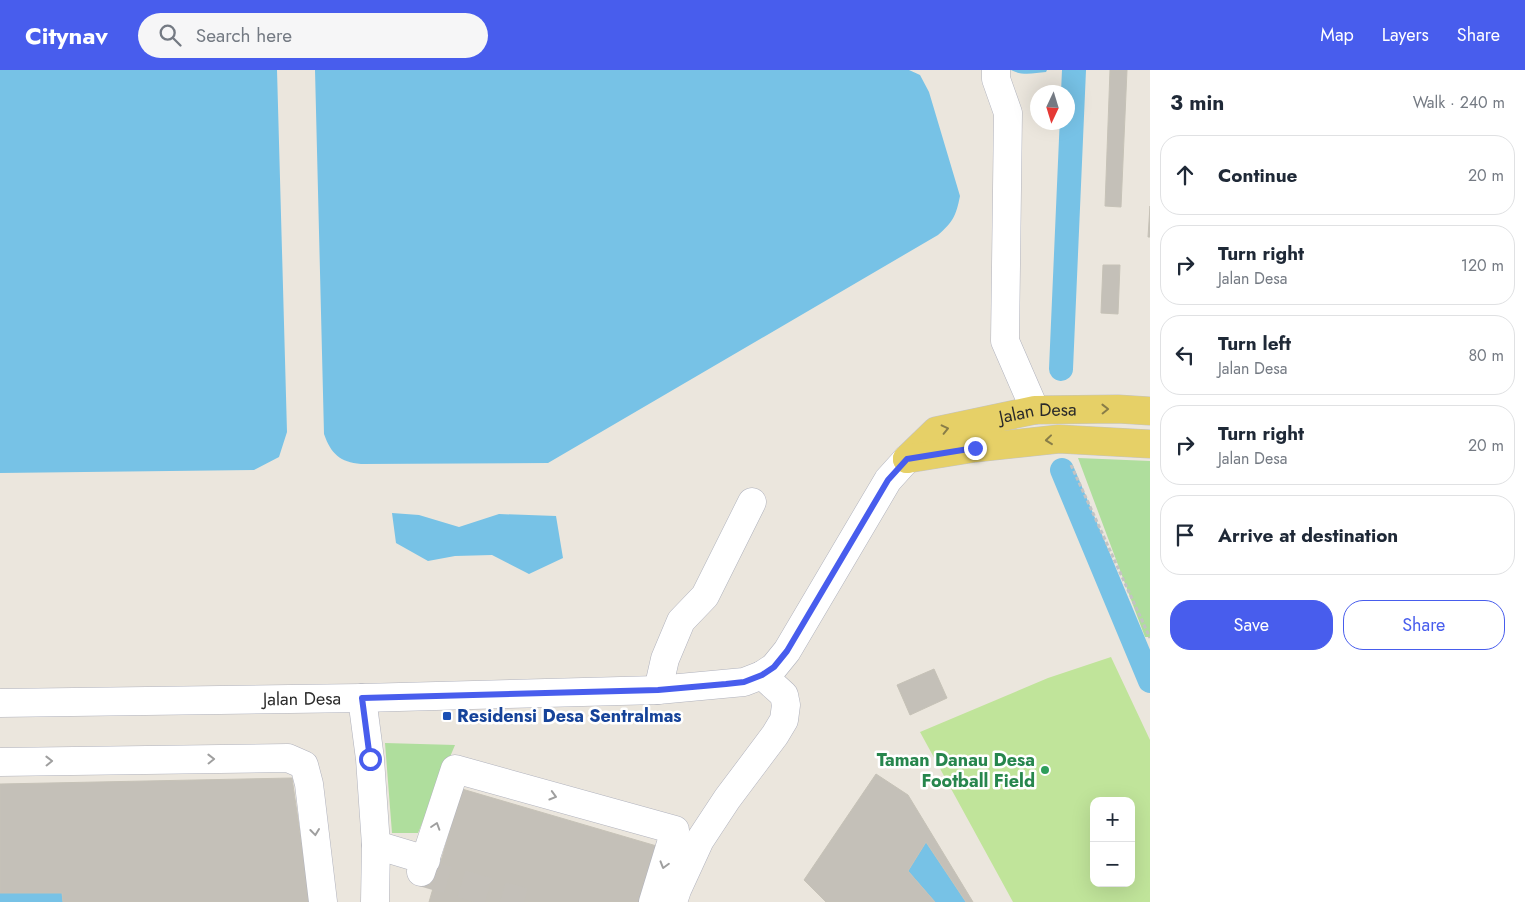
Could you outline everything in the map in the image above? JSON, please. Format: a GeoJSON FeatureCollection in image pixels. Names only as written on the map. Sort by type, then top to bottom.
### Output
{"type":"FeatureCollection","features":[{"type":"Feature","properties":{"kind":"main road","name":"Jalan Desa"},"geometry":{"type":"LineString","coordinates":[[907,459],[936,431],[1035,410],[1118,409],[1150,411]]}},
{"type":"Feature","properties":{"kind":"main road","name":"Jalan Desa"},"geometry":{"type":"LineString","coordinates":[[907,459],[975,448],[1059,439],[1150,444]]}},
{"type":"Feature","properties":{"kind":"street"},"geometry":{"type":"LineString","coordinates":[[996,70],[996,79],[1008,113],[1005,341],[1035,410]]}},
{"type":"Feature","properties":{"kind":"street","name":"Jalan Desa"},"geometry":{"type":"LineString","coordinates":[[0,703],[362,698],[658,690],[744,682],[762,675],[774,667],[787,651],[888,480],[907,459]]}},
{"type":"Feature","properties":{"kind":"street"},"geometry":{"type":"LineString","coordinates":[[658,690],[665,659],[681,622],[705,596],[752,502]]}},
{"type":"Feature","properties":{"kind":"street"},"geometry":{"type":"LineString","coordinates":[[673,902],[700,840],[784,720],[786,704],[784,695],[762,675]]}},
{"type":"Feature","properties":{"kind":"street"},"geometry":{"type":"LineString","coordinates":[[362,698],[370,759],[376,845],[375,902]]}},
{"type":"Feature","properties":{"kind":"street"},"geometry":{"type":"LineString","coordinates":[[0,762],[288,758],[304,765],[309,784],[323,902]]}},
{"type":"Feature","properties":{"kind":"street"},"geometry":{"type":"LineString","coordinates":[[376,845],[424,866],[455,768],[675,830],[653,902]]}},
{"type":"Feature","properties":{"kind":"path"},"geometry":{"type":"LineString","coordinates":[[1059,439],[1150,638]]}},
{"type":"Feature","properties":{"kind":"green space"},"geometry":{"type":"Polygon","coordinates":[[[1078,458],[1150,461],[1150,637],[1145,637],[1078,458]]]}},
{"type":"Feature","properties":{"kind":"green space","name":"Taman Danau Desa Football Field"},"geometry":{"type":"Polygon","coordinates":[[[1111,657],[1150,740],[1150,902],[1013,902],[920,732],[1048,678],[1111,657]]]}},
{"type":"Feature","properties":{"kind":"green space"},"geometry":{"type":"Polygon","coordinates":[[[385,743],[455,745],[418,833],[392,833],[385,743]]]}},
{"type":"Feature","properties":{"kind":"water"},"geometry":{"type":"Polygon","coordinates":[[[0,70],[277,70],[287,432],[279,457],[254,470],[0,473],[0,70]]]}},
{"type":"Feature","properties":{"kind":"water"},"geometry":{"type":"Polygon","coordinates":[[[315,70],[909,70],[920,75],[929,92],[960,196],[953,218],[938,235],[548,463],[354,463],[337,456],[324,434],[315,70]]]}},
{"type":"Feature","properties":{"kind":"water"},"geometry":{"type":"Polygon","coordinates":[[[1011,70],[1047,70],[1046,72],[1028,74],[1011,70]]]}},
{"type":"Feature","properties":{"kind":"water"},"geometry":{"type":"Polygon","coordinates":[[[392,513],[419,515],[459,527],[499,514],[556,516],[563,558],[529,574],[492,555],[455,556],[428,561],[396,543],[392,513]]]}},
{"type":"Feature","properties":{"kind":"water"},"geometry":{"type":"Polygon","coordinates":[[[926,842],[966,902],[935,902],[908,871],[926,842]]]}},
{"type":"Feature","properties":{"kind":"water"},"geometry":{"type":"Polygon","coordinates":[[[0,893],[62,893],[63,902],[0,902],[0,893]]]}},
{"type":"Feature","properties":{"kind":"building"},"geometry":{"type":"Polygon","coordinates":[[[1110,70],[1127,70],[1121,207],[1105,206],[1110,70]]]}},
{"type":"Feature","properties":{"kind":"building"},"geometry":{"type":"Polygon","coordinates":[[[1150,206],[1150,237],[1148,237],[1150,206]]]}},
{"type":"Feature","properties":{"kind":"building"},"geometry":{"type":"Polygon","coordinates":[[[1103,265],[1120,265],[1118,314],[1101,313],[1103,265]]]}},
{"type":"Feature","properties":{"kind":"building"},"geometry":{"type":"Polygon","coordinates":[[[934,669],[947,698],[910,715],[897,685],[934,669]]]}},
{"type":"Feature","properties":{"kind":"building"},"geometry":{"type":"Polygon","coordinates":[[[876,774],[908,795],[973,902],[966,902],[926,842],[908,871],[935,902],[826,902],[804,880],[876,774]]]}},
{"type":"Feature","properties":{"kind":"building"},"geometry":{"type":"Polygon","coordinates":[[[292,778],[310,902],[63,902],[62,893],[0,893],[0,784],[292,778]]]}},
{"type":"Feature","properties":{"kind":"building"},"geometry":{"type":"Polygon","coordinates":[[[462,789],[660,847],[643,902],[514,902],[508,900],[508,902],[429,902],[462,789]]]}},
{"type":"Feature","properties":{"kind":"waterway"},"geometry":{"type":"LineString","coordinates":[[1061,369],[1074,70]]}},
{"type":"Feature","properties":{"kind":"waterway"},"geometry":{"type":"LineString","coordinates":[[1062,470],[1150,681]]}},
{"type":"Feature","properties":{"kind":"tunnel"},"geometry":{"type":"LineString","coordinates":[[421,872],[524,902]]}},
{"type":"Feature","properties":{"kind":"place","name":"Residensi Desa Sentralmas"},"geometry":{"type":"Point","coordinates":[447,716]}},
{"type":"Feature","properties":{"kind":"place","name":"Taman Danau Desa Football Field"},"geometry":{"type":"Point","coordinates":[1045,770]}},
{"type":"Feature","properties":{"kind":"route"},"geometry":{"type":"LineString","coordinates":[[370,759],[362,698],[658,690],[744,682],[762,675],[774,667],[787,651],[888,480],[907,459],[975,448]]}}]}
